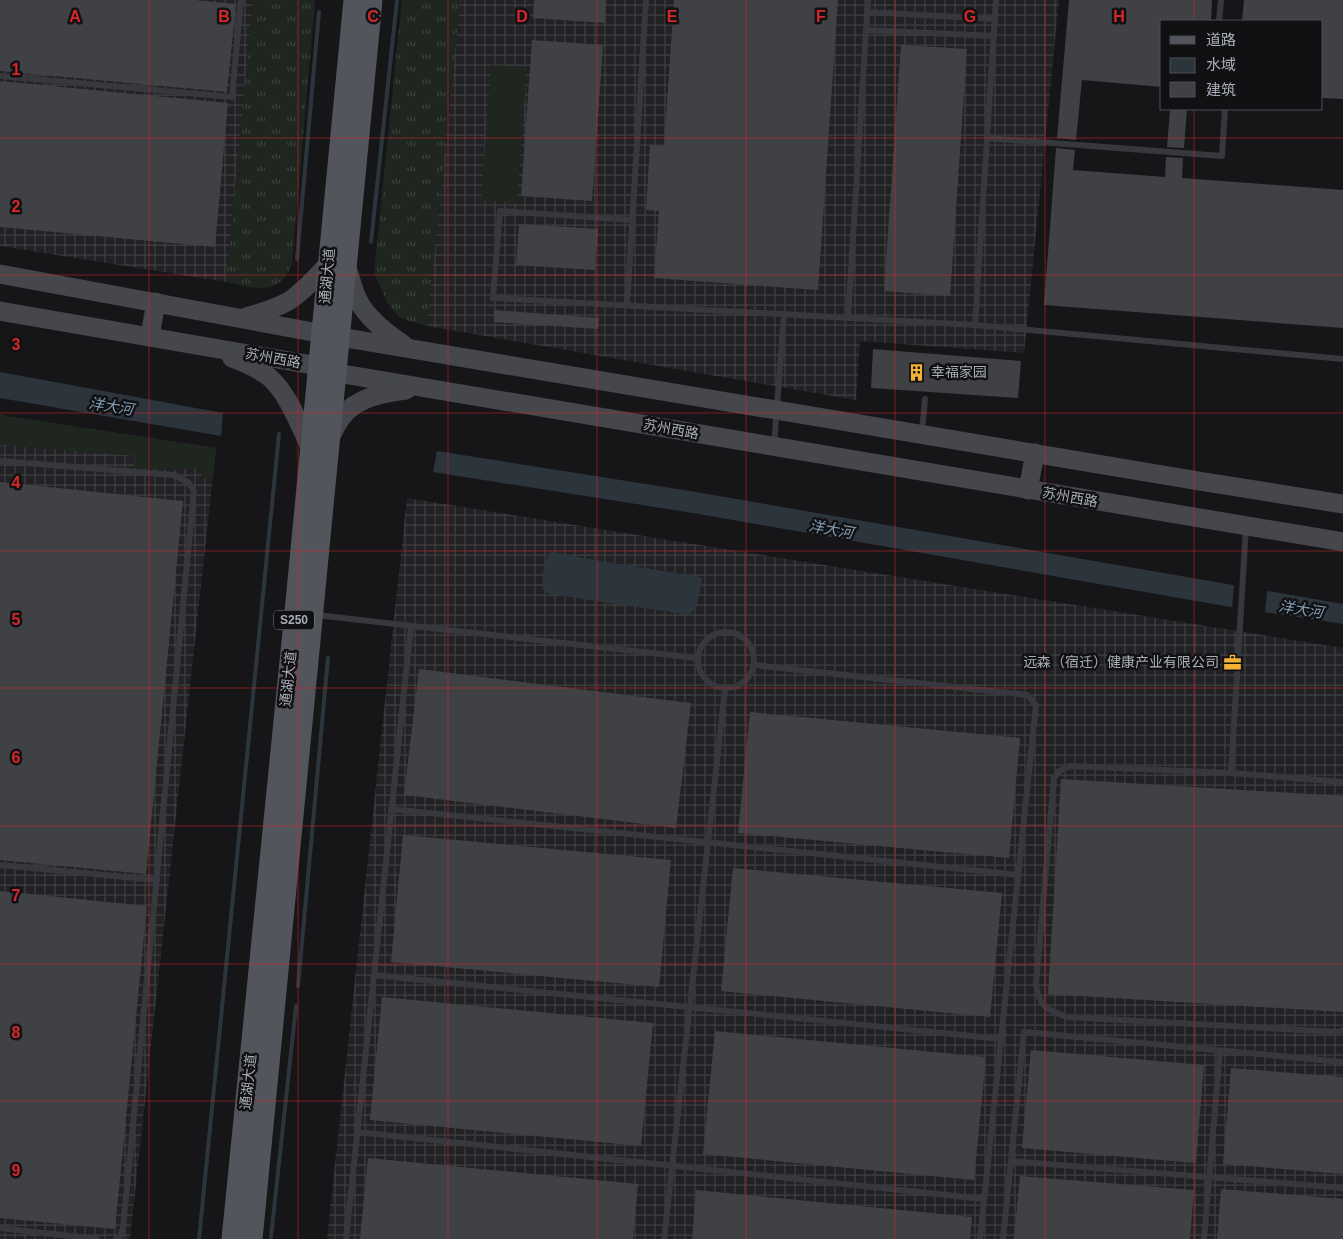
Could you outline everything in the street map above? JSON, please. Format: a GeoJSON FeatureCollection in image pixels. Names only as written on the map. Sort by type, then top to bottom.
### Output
{"type":"FeatureCollection","features":[{"type":"Feature","properties":{"kind":"main road","name":"通湖大道"},"geometry":{"type":"LineString","coordinates":[[252,1239],[304,614],[310,447],[327,369],[331,335],[354,0]]}},
{"type":"Feature","properties":{"kind":"main road","name":"通湖大道"},"geometry":{"type":"LineString","coordinates":[[337,265],[372,0]]}},
{"type":"Feature","properties":{"kind":"main road"},"geometry":{"type":"LineString","coordinates":[[242,318],[267,311],[288,302],[337,265],[365,311],[384,330],[407,348]]}},
{"type":"Feature","properties":{"kind":"main road"},"geometry":{"type":"LineString","coordinates":[[0,274],[331,335],[1343,504]]}},
{"type":"Feature","properties":{"kind":"main road"},"geometry":{"type":"LineString","coordinates":[[150,336],[156,302]]}},
{"type":"Feature","properties":{"kind":"main road","name":"苏州西路"},"geometry":{"type":"LineString","coordinates":[[0,311],[195,344],[422,388],[1343,542]]}},
{"type":"Feature","properties":{"kind":"main road"},"geometry":{"type":"LineString","coordinates":[[195,344],[251,366],[270,378],[291,406],[310,447]]}},
{"type":"Feature","properties":{"kind":"main road","name":"通湖大道"},"geometry":{"type":"LineString","coordinates":[[232,1239],[304,614],[332,434],[327,369]]}},
{"type":"Feature","properties":{"kind":"main road"},"geometry":{"type":"LineString","coordinates":[[332,434],[342,416],[353,406],[383,394],[422,388]]}},
{"type":"Feature","properties":{"kind":"main road"},"geometry":{"type":"LineString","coordinates":[[1028,490],[1034,453]]}},
{"type":"Feature","properties":{"kind":"lane"},"geometry":{"type":"LineString","coordinates":[[0,76],[232,97],[241,0]]}},
{"type":"Feature","properties":{"kind":"lane"},"geometry":{"type":"LineString","coordinates":[[627,306],[646,0]]}},
{"type":"Feature","properties":{"kind":"lane"},"geometry":{"type":"LineString","coordinates":[[848,318],[868,0]]}},
{"type":"Feature","properties":{"kind":"lane"},"geometry":{"type":"LineString","coordinates":[[976,325],[996,0]]}},
{"type":"Feature","properties":{"kind":"lane"},"geometry":{"type":"LineString","coordinates":[[1219,20],[1221,0]]}},
{"type":"Feature","properties":{"kind":"lane"},"geometry":{"type":"LineString","coordinates":[[867,12],[995,19]]}},
{"type":"Feature","properties":{"kind":"lane"},"geometry":{"type":"LineString","coordinates":[[866,30],[994,36]]}},
{"type":"Feature","properties":{"kind":"lane"},"geometry":{"type":"LineString","coordinates":[[987,138],[1222,156],[1225,110]]}},
{"type":"Feature","properties":{"kind":"lane"},"geometry":{"type":"LineString","coordinates":[[632,220],[500,211],[493,298],[976,325],[1343,359]]}},
{"type":"Feature","properties":{"kind":"lane"},"geometry":{"type":"LineString","coordinates":[[774,447],[784,314]]}},
{"type":"Feature","properties":{"kind":"lane"},"geometry":{"type":"LineString","coordinates":[[922,434],[925,399]]}},
{"type":"Feature","properties":{"kind":"lane"},"geometry":{"type":"LineString","coordinates":[[0,460],[174,476],[189,483],[194,491],[124,1228],[120,1237],[116,1239]]}},
{"type":"Feature","properties":{"kind":"lane"},"geometry":{"type":"LineString","coordinates":[[1230,773],[1246,526]]}},
{"type":"Feature","properties":{"kind":"lane"},"geometry":{"type":"LineString","coordinates":[[304,614],[697,658]]}},
{"type":"Feature","properties":{"kind":"lane"},"geometry":{"type":"LineString","coordinates":[[346,1239],[411,626]]}},
{"type":"Feature","properties":{"kind":"lane"},"geometry":{"type":"LineString","coordinates":[[731,632],[748,642],[753,650],[754,665],[749,677],[742,684],[725,689],[716,687],[702,676],[697,658],[705,641],[713,635],[731,632]]}},
{"type":"Feature","properties":{"kind":"lane"},"geometry":{"type":"LineString","coordinates":[[754,665],[1027,695],[1036,705],[980,1239]]}},
{"type":"Feature","properties":{"kind":"lane"},"geometry":{"type":"LineString","coordinates":[[664,1239],[725,689]]}},
{"type":"Feature","properties":{"kind":"lane"},"geometry":{"type":"LineString","coordinates":[[1343,782],[1230,773],[1070,766],[1059,771],[1054,778],[1036,983],[1037,997],[1050,1011],[1067,1017],[1338,1032],[1343,1030]]}},
{"type":"Feature","properties":{"kind":"lane"},"geometry":{"type":"LineString","coordinates":[[391,809],[1019,874]]}},
{"type":"Feature","properties":{"kind":"lane"},"geometry":{"type":"LineString","coordinates":[[0,865],[157,880]]}},
{"type":"Feature","properties":{"kind":"lane"},"geometry":{"type":"LineString","coordinates":[[374,975],[1001,1039]]}},
{"type":"Feature","properties":{"kind":"lane"},"geometry":{"type":"LineString","coordinates":[[1003,1239],[1024,1032],[1343,1062]]}},
{"type":"Feature","properties":{"kind":"lane"},"geometry":{"type":"LineString","coordinates":[[1204,1239],[1220,1051]]}},
{"type":"Feature","properties":{"kind":"lane"},"geometry":{"type":"LineString","coordinates":[[358,1132],[984,1199]]}},
{"type":"Feature","properties":{"kind":"lane"},"geometry":{"type":"LineString","coordinates":[[1011,1161],[1343,1188]]}},
{"type":"Feature","properties":{"kind":"lane"},"geometry":{"type":"LineString","coordinates":[[0,1228],[97,1239]]}},
{"type":"Feature","properties":{"kind":"shaded area"},"geometry":{"type":"Polygon","coordinates":[[[0,0],[253,0],[226,282],[0,246],[0,0]]]}},
{"type":"Feature","properties":{"kind":"shaded area"},"geometry":{"type":"Polygon","coordinates":[[[460,0],[1059,0],[1024,353],[860,341],[856,400],[427,326],[460,0]]]}},
{"type":"Feature","properties":{"kind":"shaded area"},"geometry":{"type":"Polygon","coordinates":[[[0,415],[216,448],[130,1239],[0,1239],[0,415]]]}},
{"type":"Feature","properties":{"kind":"shaded area"},"geometry":{"type":"Polygon","coordinates":[[[407,498],[1343,648],[1343,1239],[327,1239],[407,498]]]}},
{"type":"Feature","properties":{"kind":"green space"},"geometry":{"type":"Polygon","coordinates":[[[253,0],[315,0],[292,263],[281,282],[265,288],[226,282],[253,0]]]}},
{"type":"Feature","properties":{"kind":"green space"},"geometry":{"type":"Polygon","coordinates":[[[402,0],[460,0],[427,326],[400,318],[388,304],[374,273],[402,0]]]}},
{"type":"Feature","properties":{"kind":"green space"},"geometry":{"type":"Polygon","coordinates":[[[491,65],[527,67],[517,203],[481,201],[491,65]]]}},
{"type":"Feature","properties":{"kind":"green space"},"geometry":{"type":"Polygon","coordinates":[[[0,415],[216,448],[213,479],[202,478],[201,468],[170,470],[134,468],[135,456],[0,445],[0,415]]]}},
{"type":"Feature","properties":{"kind":"water","name":"洋大河"},"geometry":{"type":"Polygon","coordinates":[[[0,372],[223,413],[221,436],[0,398],[0,372]]]}},
{"type":"Feature","properties":{"kind":"water","name":"洋大河"},"geometry":{"type":"Polygon","coordinates":[[[437,451],[690,491],[1343,604],[1343,624],[1225,606],[693,513],[433,472],[437,451]]]}},
{"type":"Feature","properties":{"kind":"water"},"geometry":{"type":"Polygon","coordinates":[[[551,552],[700,577],[702,580],[697,606],[690,614],[684,614],[548,593],[543,587],[543,576],[545,564],[551,552]]]}},
{"type":"Feature","properties":{"kind":"pier"},"geometry":{"type":"Polygon","coordinates":[[[1234,584],[1268,590],[1265,614],[1232,609],[1234,584]]]}},
{"type":"Feature","properties":{"kind":"building"},"geometry":{"type":"Polygon","coordinates":[[[0,0],[195,0],[236,4],[227,92],[0,71],[0,0]]]}},
{"type":"Feature","properties":{"kind":"building"},"geometry":{"type":"Polygon","coordinates":[[[534,0],[606,0],[605,23],[533,18],[534,0]]]}},
{"type":"Feature","properties":{"kind":"building"},"geometry":{"type":"Polygon","coordinates":[[[674,0],[838,0],[818,290],[654,278],[659,211],[646,210],[650,145],[664,146],[674,0]]]}},
{"type":"Feature","properties":{"kind":"building"},"geometry":{"type":"Polygon","coordinates":[[[1069,0],[1212,0],[1211,20],[1160,20],[1160,87],[1082,80],[1076,140],[1057,138],[1069,0]]]}},
{"type":"Feature","properties":{"kind":"building"},"geometry":{"type":"Polygon","coordinates":[[[1244,0],[1343,0],[1343,99],[1323,98],[1323,20],[1242,20],[1244,0]]]}},
{"type":"Feature","properties":{"kind":"building"},"geometry":{"type":"Polygon","coordinates":[[[532,40],[603,45],[592,201],[521,196],[532,40]]]}},
{"type":"Feature","properties":{"kind":"building"},"geometry":{"type":"Polygon","coordinates":[[[901,45],[967,49],[950,296],[884,291],[901,45]]]}},
{"type":"Feature","properties":{"kind":"building"},"geometry":{"type":"Polygon","coordinates":[[[0,81],[228,103],[215,247],[0,227],[0,81]]]}},
{"type":"Feature","properties":{"kind":"building"},"geometry":{"type":"Polygon","coordinates":[[[1170,110],[1187,110],[1184,148],[1167,147],[1170,110]]]}},
{"type":"Feature","properties":{"kind":"building"},"geometry":{"type":"Polygon","coordinates":[[[1056,148],[1075,150],[1073,170],[1165,177],[1166,157],[1183,158],[1182,178],[1343,190],[1343,328],[1044,305],[1056,148]]]}},
{"type":"Feature","properties":{"kind":"building"},"geometry":{"type":"Polygon","coordinates":[[[519,224],[598,229],[595,270],[516,265],[519,224]]]}},
{"type":"Feature","properties":{"kind":"building"},"geometry":{"type":"Polygon","coordinates":[[[494,310],[599,318],[598,329],[494,322],[494,310]]]}},
{"type":"Feature","properties":{"kind":"building","name":"幸福家园"},"geometry":{"type":"Polygon","coordinates":[[[873,349],[1021,361],[1018,398],[871,388],[873,349]]]}},
{"type":"Feature","properties":{"kind":"building"},"geometry":{"type":"Polygon","coordinates":[[[0,482],[183,501],[146,874],[0,860],[0,482]]]}},
{"type":"Feature","properties":{"kind":"building"},"geometry":{"type":"Polygon","coordinates":[[[419,669],[691,703],[676,828],[404,795],[419,669]]]}},
{"type":"Feature","properties":{"kind":"building"},"geometry":{"type":"Polygon","coordinates":[[[750,712],[1020,738],[1009,858],[738,833],[750,712]]]}},
{"type":"Feature","properties":{"kind":"building"},"geometry":{"type":"Polygon","coordinates":[[[1061,779],[1343,796],[1343,1012],[1048,994],[1061,779]]]}},
{"type":"Feature","properties":{"kind":"building"},"geometry":{"type":"Polygon","coordinates":[[[403,835],[671,860],[659,987],[391,962],[403,835]]]}},
{"type":"Feature","properties":{"kind":"building"},"geometry":{"type":"Polygon","coordinates":[[[733,868],[1002,893],[990,1017],[721,991],[733,868]]]}},
{"type":"Feature","properties":{"kind":"building"},"geometry":{"type":"Polygon","coordinates":[[[0,891],[147,906],[115,1229],[0,1218],[0,891]]]}},
{"type":"Feature","properties":{"kind":"building"},"geometry":{"type":"Polygon","coordinates":[[[382,997],[653,1023],[641,1146],[370,1120],[382,997]]]}},
{"type":"Feature","properties":{"kind":"building"},"geometry":{"type":"Polygon","coordinates":[[[715,1031],[986,1057],[974,1180],[703,1154],[715,1031]]]}},
{"type":"Feature","properties":{"kind":"building"},"geometry":{"type":"Polygon","coordinates":[[[1031,1050],[1204,1065],[1196,1163],[1022,1148],[1031,1050]]]}},
{"type":"Feature","properties":{"kind":"building"},"geometry":{"type":"Polygon","coordinates":[[[1231,1068],[1343,1077],[1343,1174],[1223,1164],[1231,1068]]]}},
{"type":"Feature","properties":{"kind":"building"},"geometry":{"type":"Polygon","coordinates":[[[368,1158],[638,1184],[633,1239],[360,1239],[368,1158]]]}},
{"type":"Feature","properties":{"kind":"building"},"geometry":{"type":"Polygon","coordinates":[[[1020,1176],[1194,1190],[1190,1239],[1014,1239],[1020,1176]]]}},
{"type":"Feature","properties":{"kind":"building"},"geometry":{"type":"Polygon","coordinates":[[[1221,1189],[1343,1199],[1343,1239],[1217,1239],[1221,1189]]]}},
{"type":"Feature","properties":{"kind":"building"},"geometry":{"type":"Polygon","coordinates":[[[696,1190],[972,1217],[970,1239],[692,1239],[696,1190]]]}},
{"type":"Feature","properties":{"kind":"waterway"},"geometry":{"type":"LineString","coordinates":[[371,242],[397,0]]}},
{"type":"Feature","properties":{"kind":"waterway"},"geometry":{"type":"LineString","coordinates":[[297,259],[319,12]]}},
{"type":"Feature","properties":{"kind":"waterway"},"geometry":{"type":"LineString","coordinates":[[199,1239],[279,434]]}},
{"type":"Feature","properties":{"kind":"waterway"},"geometry":{"type":"LineString","coordinates":[[298,986],[328,658]]}},
{"type":"Feature","properties":{"kind":"waterway"},"geometry":{"type":"LineString","coordinates":[[271,1237],[296,1006]]}},
{"type":"Feature","properties":{"kind":"place","name":"幸福家园"},"geometry":{"type":"Point","coordinates":[917,372]}},
{"type":"Feature","properties":{"kind":"place","name":"远森（宿迁）健康产业有限公司"},"geometry":{"type":"Point","coordinates":[1233,662]}}]}
